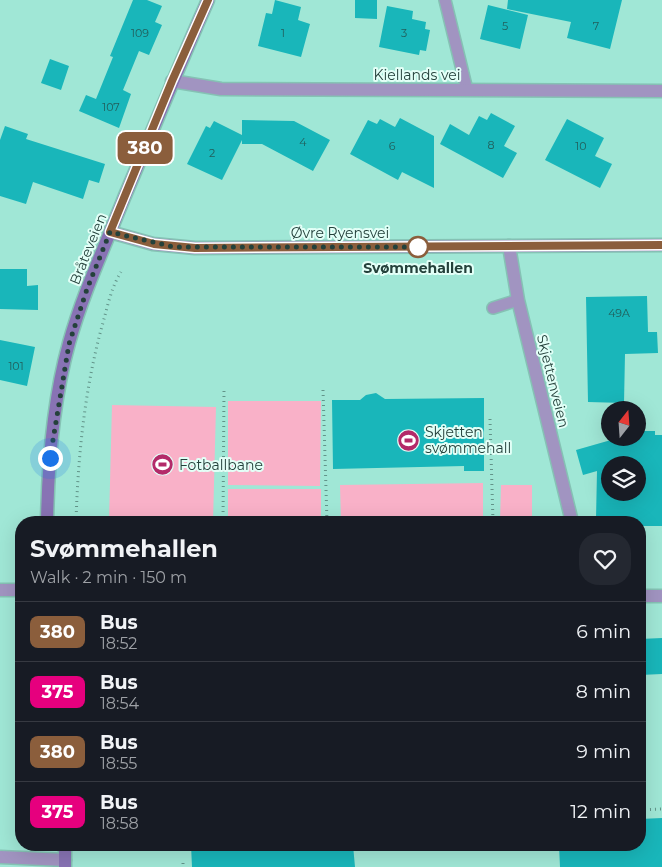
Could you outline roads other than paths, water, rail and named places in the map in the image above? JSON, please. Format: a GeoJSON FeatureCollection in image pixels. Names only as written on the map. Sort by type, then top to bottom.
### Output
{"type":"FeatureCollection","features":[{"type":"Feature","properties":{"kind":"main road","name":"Bråteveien"},"geometry":{"type":"LineString","coordinates":[[47,516],[50,458],[64,365],[77,318],[172,81],[208,0]]}},
{"type":"Feature","properties":{"kind":"main road"},"geometry":{"type":"LineString","coordinates":[[65,851],[65,864]]}},
{"type":"Feature","properties":{"kind":"street","name":"Kiellands vei"},"geometry":{"type":"LineString","coordinates":[[172,81],[221,89],[662,91]]}},
{"type":"Feature","properties":{"kind":"street","name":"Øvre Ryensvei"},"geometry":{"type":"LineString","coordinates":[[110,232],[154,244],[195,248],[662,245]]}},
{"type":"Feature","properties":{"kind":"street","name":"Skjettenveien"},"geometry":{"type":"LineString","coordinates":[[509,246],[518,300],[571,516]]}},
{"type":"Feature","properties":{"kind":"street"},"geometry":{"type":"LineString","coordinates":[[0,590],[15,590]]}},
{"type":"Feature","properties":{"kind":"street"},"geometry":{"type":"LineString","coordinates":[[646,596],[662,596]]}},
{"type":"Feature","properties":{"kind":"street"},"geometry":{"type":"LineString","coordinates":[[0,857],[65,864]]}},
{"type":"Feature","properties":{"kind":"lane"},"geometry":{"type":"LineString","coordinates":[[446,0],[467,90]]}},
{"type":"Feature","properties":{"kind":"lane"},"geometry":{"type":"LineString","coordinates":[[493,308],[518,300]]}},
{"type":"Feature","properties":{"kind":"place","name":"Svømmehallen"},"geometry":{"type":"Point","coordinates":[418,247]}},
{"type":"Feature","properties":{"kind":"place","name":"Skjetten svømmehall"},"geometry":{"type":"Point","coordinates":[409,440]}},
{"type":"Feature","properties":{"kind":"place","name":"Fotballbane"},"geometry":{"type":"Point","coordinates":[163,465]}}]}
